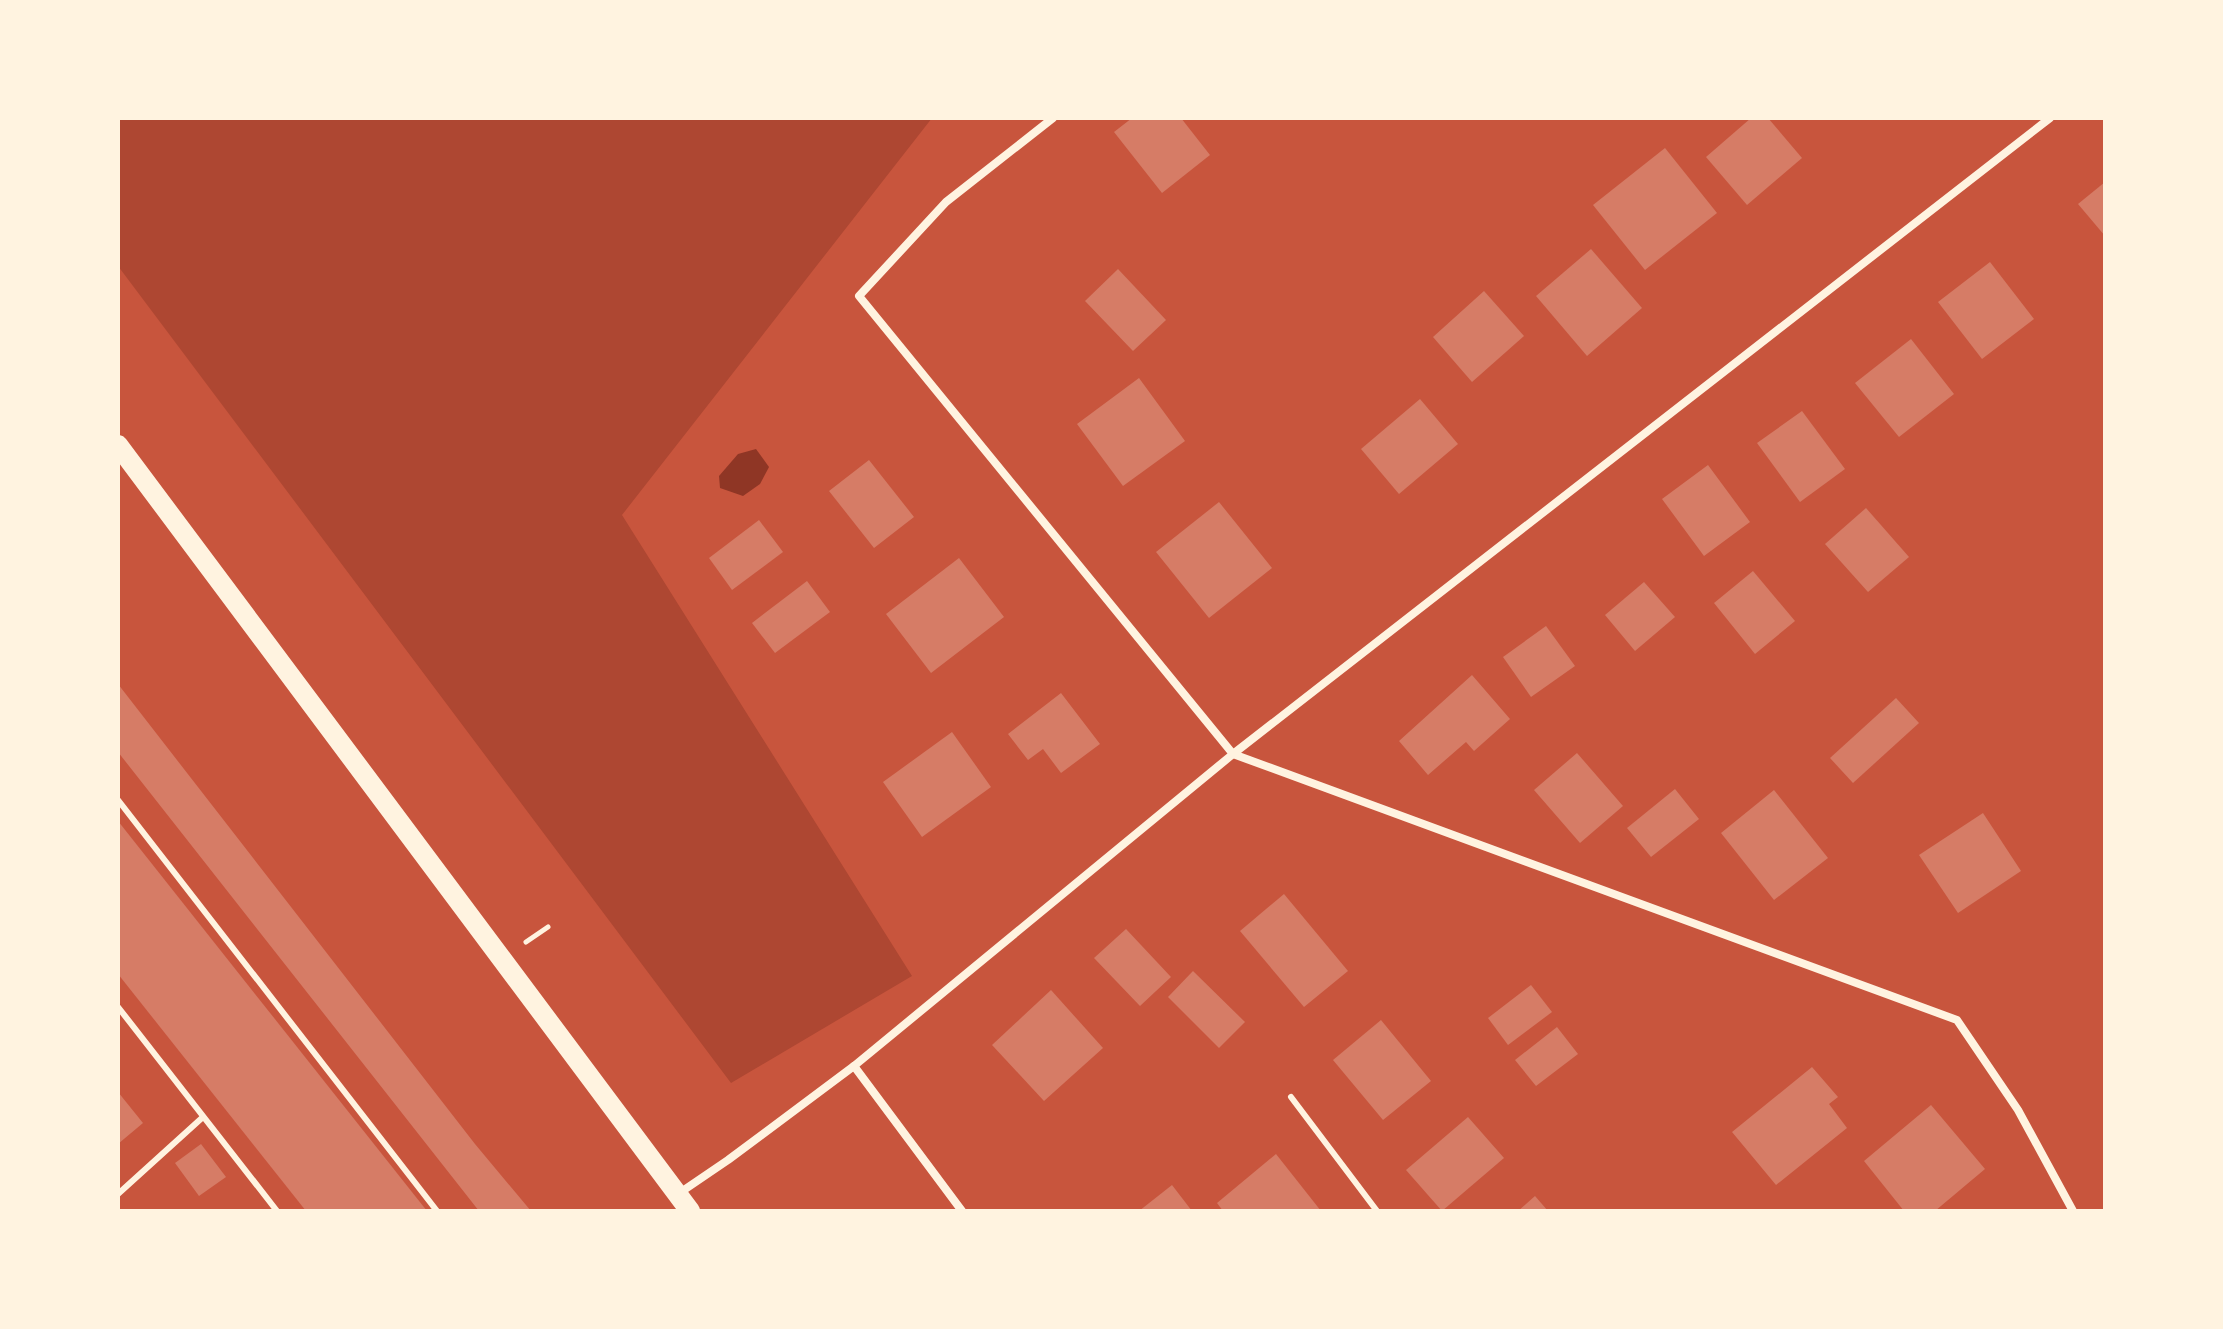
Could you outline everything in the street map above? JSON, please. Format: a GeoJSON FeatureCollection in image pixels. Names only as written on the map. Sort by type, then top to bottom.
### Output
{"type":"FeatureCollection","features":[{"type":"Feature","properties":{"kind":"main road"},"geometry":{"type":"LineString","coordinates":[[118,445],[690,1211]]}},
{"type":"Feature","properties":{"kind":"street"},"geometry":{"type":"LineString","coordinates":[[1053,118],[946,202],[859,296],[1233,754],[1957,1020],[2018,1110],[2073,1211]]}},
{"type":"Feature","properties":{"kind":"street"},"geometry":{"type":"LineString","coordinates":[[677,1194],[854,1066],[1233,754],[2050,118]]}},
{"type":"Feature","properties":{"kind":"street"},"geometry":{"type":"LineString","coordinates":[[854,1066],[962,1211]]}},
{"type":"Feature","properties":{"kind":"lane"},"geometry":{"type":"LineString","coordinates":[[118,800],[437,1211]]}},
{"type":"Feature","properties":{"kind":"lane"},"geometry":{"type":"LineString","coordinates":[[118,1007],[121,1017],[277,1211]]}},
{"type":"Feature","properties":{"kind":"lane"},"geometry":{"type":"LineString","coordinates":[[1291,1097],[1377,1211]]}},
{"type":"Feature","properties":{"kind":"lane"},"geometry":{"type":"LineString","coordinates":[[118,1194],[203,1117]]}},
{"type":"Feature","properties":{"kind":"shaded area"},"geometry":{"type":"Polygon","coordinates":[[[118,118],[932,118],[622,515],[912,976],[731,1083],[118,266],[118,118]]]}},
{"type":"Feature","properties":{"kind":"shaded area"},"geometry":{"type":"Polygon","coordinates":[[[756,449],[769,467],[760,484],[743,496],[720,488],[719,476],[738,454],[756,449]]]}},
{"type":"Feature","properties":{"kind":"building"},"geometry":{"type":"Polygon","coordinates":[[[1132,118],[1181,118],[1210,155],[1162,193],[1114,132],[1132,118]]]}},
{"type":"Feature","properties":{"kind":"building"},"geometry":{"type":"Polygon","coordinates":[[[1751,118],[1768,118],[1802,158],[1747,205],[1706,157],[1751,118]]]}},
{"type":"Feature","properties":{"kind":"building"},"geometry":{"type":"Polygon","coordinates":[[[1665,148],[1717,213],[1645,270],[1593,205],[1665,148]]]}},
{"type":"Feature","properties":{"kind":"building"},"geometry":{"type":"Polygon","coordinates":[[[2105,182],[2105,236],[2078,204],[2105,182]]]}},
{"type":"Feature","properties":{"kind":"building"},"geometry":{"type":"Polygon","coordinates":[[[1591,249],[1642,308],[1587,356],[1536,296],[1591,249]]]}},
{"type":"Feature","properties":{"kind":"building"},"geometry":{"type":"Polygon","coordinates":[[[1990,262],[2034,319],[1982,359],[1938,302],[1990,262]]]}},
{"type":"Feature","properties":{"kind":"building"},"geometry":{"type":"Polygon","coordinates":[[[1118,269],[1166,320],[1133,351],[1085,301],[1118,269]]]}},
{"type":"Feature","properties":{"kind":"building"},"geometry":{"type":"Polygon","coordinates":[[[1484,291],[1524,336],[1472,382],[1433,337],[1484,291]]]}},
{"type":"Feature","properties":{"kind":"building"},"geometry":{"type":"Polygon","coordinates":[[[1911,339],[1954,394],[1899,437],[1855,383],[1911,339]]]}},
{"type":"Feature","properties":{"kind":"building"},"geometry":{"type":"Polygon","coordinates":[[[1139,378],[1185,441],[1123,486],[1077,424],[1139,378]]]}},
{"type":"Feature","properties":{"kind":"building"},"geometry":{"type":"Polygon","coordinates":[[[1420,399],[1458,444],[1399,494],[1361,449],[1420,399]]]}},
{"type":"Feature","properties":{"kind":"building"},"geometry":{"type":"Polygon","coordinates":[[[1802,411],[1845,469],[1800,502],[1757,443],[1802,411]]]}},
{"type":"Feature","properties":{"kind":"building"},"geometry":{"type":"Polygon","coordinates":[[[869,460],[914,517],[874,548],[829,491],[869,460]]]}},
{"type":"Feature","properties":{"kind":"building"},"geometry":{"type":"Polygon","coordinates":[[[1708,465],[1750,522],[1704,556],[1662,499],[1708,465]]]}},
{"type":"Feature","properties":{"kind":"building"},"geometry":{"type":"Polygon","coordinates":[[[1219,502],[1272,568],[1209,618],[1156,552],[1219,502]]]}},
{"type":"Feature","properties":{"kind":"building"},"geometry":{"type":"Polygon","coordinates":[[[1866,508],[1909,557],[1868,592],[1825,544],[1866,508]]]}},
{"type":"Feature","properties":{"kind":"building"},"geometry":{"type":"Polygon","coordinates":[[[759,520],[783,552],[732,590],[709,558],[759,520]]]}},
{"type":"Feature","properties":{"kind":"building"},"geometry":{"type":"Polygon","coordinates":[[[959,558],[1004,617],[931,673],[886,614],[959,558]]]}},
{"type":"Feature","properties":{"kind":"building"},"geometry":{"type":"Polygon","coordinates":[[[1753,571],[1795,621],[1755,654],[1714,603],[1753,571]]]}},
{"type":"Feature","properties":{"kind":"building"},"geometry":{"type":"Polygon","coordinates":[[[807,581],[830,612],[775,653],[752,623],[807,581]]]}},
{"type":"Feature","properties":{"kind":"building"},"geometry":{"type":"Polygon","coordinates":[[[1644,582],[1675,617],[1635,651],[1605,615],[1644,582]]]}},
{"type":"Feature","properties":{"kind":"building"},"geometry":{"type":"Polygon","coordinates":[[[1546,626],[1575,666],[1531,697],[1503,657],[1546,626]]]}},
{"type":"Feature","properties":{"kind":"building"},"geometry":{"type":"Polygon","coordinates":[[[1472,675],[1510,719],[1474,751],[1466,742],[1428,775],[1399,741],[1472,675]]]}},
{"type":"Feature","properties":{"kind":"building"},"geometry":{"type":"Polygon","coordinates":[[[118,684],[475,1144],[531,1211],[479,1211],[118,752],[118,684]]]}},
{"type":"Feature","properties":{"kind":"building"},"geometry":{"type":"Polygon","coordinates":[[[1061,693],[1100,744],[1061,773],[1043,749],[1028,760],[1008,734],[1061,693]]]}},
{"type":"Feature","properties":{"kind":"building"},"geometry":{"type":"Polygon","coordinates":[[[1896,698],[1919,723],[1853,783],[1830,758],[1896,698]]]}},
{"type":"Feature","properties":{"kind":"building"},"geometry":{"type":"Polygon","coordinates":[[[952,732],[991,787],[922,837],[883,782],[952,732]]]}},
{"type":"Feature","properties":{"kind":"building"},"geometry":{"type":"Polygon","coordinates":[[[1577,753],[1623,806],[1580,843],[1534,790],[1577,753]]]}},
{"type":"Feature","properties":{"kind":"building"},"geometry":{"type":"Polygon","coordinates":[[[1675,789],[1699,819],[1651,857],[1627,828],[1675,789]]]}},
{"type":"Feature","properties":{"kind":"building"},"geometry":{"type":"Polygon","coordinates":[[[1774,790],[1828,858],[1774,900],[1721,833],[1774,790]]]}},
{"type":"Feature","properties":{"kind":"building"},"geometry":{"type":"Polygon","coordinates":[[[1983,813],[2021,871],[1958,913],[1919,855],[1983,813]]]}},
{"type":"Feature","properties":{"kind":"building"},"geometry":{"type":"Polygon","coordinates":[[[118,821],[427,1211],[306,1211],[118,974],[118,821]]]}},
{"type":"Feature","properties":{"kind":"building"},"geometry":{"type":"Polygon","coordinates":[[[1284,894],[1348,971],[1304,1007],[1240,931],[1284,894]]]}},
{"type":"Feature","properties":{"kind":"building"},"geometry":{"type":"Polygon","coordinates":[[[1126,929],[1171,977],[1140,1006],[1094,958],[1126,929]]]}},
{"type":"Feature","properties":{"kind":"building"},"geometry":{"type":"Polygon","coordinates":[[[1193,971],[1245,1022],[1219,1048],[1168,997],[1193,971]]]}},
{"type":"Feature","properties":{"kind":"building"},"geometry":{"type":"Polygon","coordinates":[[[1531,985],[1552,1012],[1508,1045],[1488,1018],[1531,985]]]}},
{"type":"Feature","properties":{"kind":"building"},"geometry":{"type":"Polygon","coordinates":[[[1051,990],[1103,1048],[1044,1101],[992,1045],[1051,990]]]}},
{"type":"Feature","properties":{"kind":"building"},"geometry":{"type":"Polygon","coordinates":[[[1381,1020],[1431,1081],[1383,1120],[1333,1060],[1381,1020]]]}},
{"type":"Feature","properties":{"kind":"building"},"geometry":{"type":"Polygon","coordinates":[[[1557,1027],[1578,1054],[1536,1086],[1515,1060],[1557,1027]]]}},
{"type":"Feature","properties":{"kind":"building"},"geometry":{"type":"Polygon","coordinates":[[[1812,1067],[1838,1097],[1829,1104],[1847,1128],[1776,1185],[1732,1132],[1812,1067]]]}},
{"type":"Feature","properties":{"kind":"building"},"geometry":{"type":"Polygon","coordinates":[[[118,1092],[143,1123],[118,1144],[118,1092]]]}},
{"type":"Feature","properties":{"kind":"building"},"geometry":{"type":"Polygon","coordinates":[[[1931,1105],[1985,1169],[1935,1211],[1904,1211],[1864,1161],[1931,1105]]]}},
{"type":"Feature","properties":{"kind":"building"},"geometry":{"type":"Polygon","coordinates":[[[1468,1117],[1504,1158],[1442,1211],[1406,1170],[1468,1117]]]}},
{"type":"Feature","properties":{"kind":"building"},"geometry":{"type":"Polygon","coordinates":[[[201,1144],[226,1177],[199,1196],[175,1163],[201,1144]]]}},
{"type":"Feature","properties":{"kind":"building"},"geometry":{"type":"Polygon","coordinates":[[[1276,1154],[1321,1211],[1223,1211],[1217,1203],[1276,1154]]]}},
{"type":"Feature","properties":{"kind":"building"},"geometry":{"type":"Polygon","coordinates":[[[1172,1185],[1192,1211],[1139,1211],[1172,1185]]]}},
{"type":"Feature","properties":{"kind":"building"},"geometry":{"type":"Polygon","coordinates":[[[1535,1196],[1548,1211],[1518,1211],[1535,1196]]]}}]}
